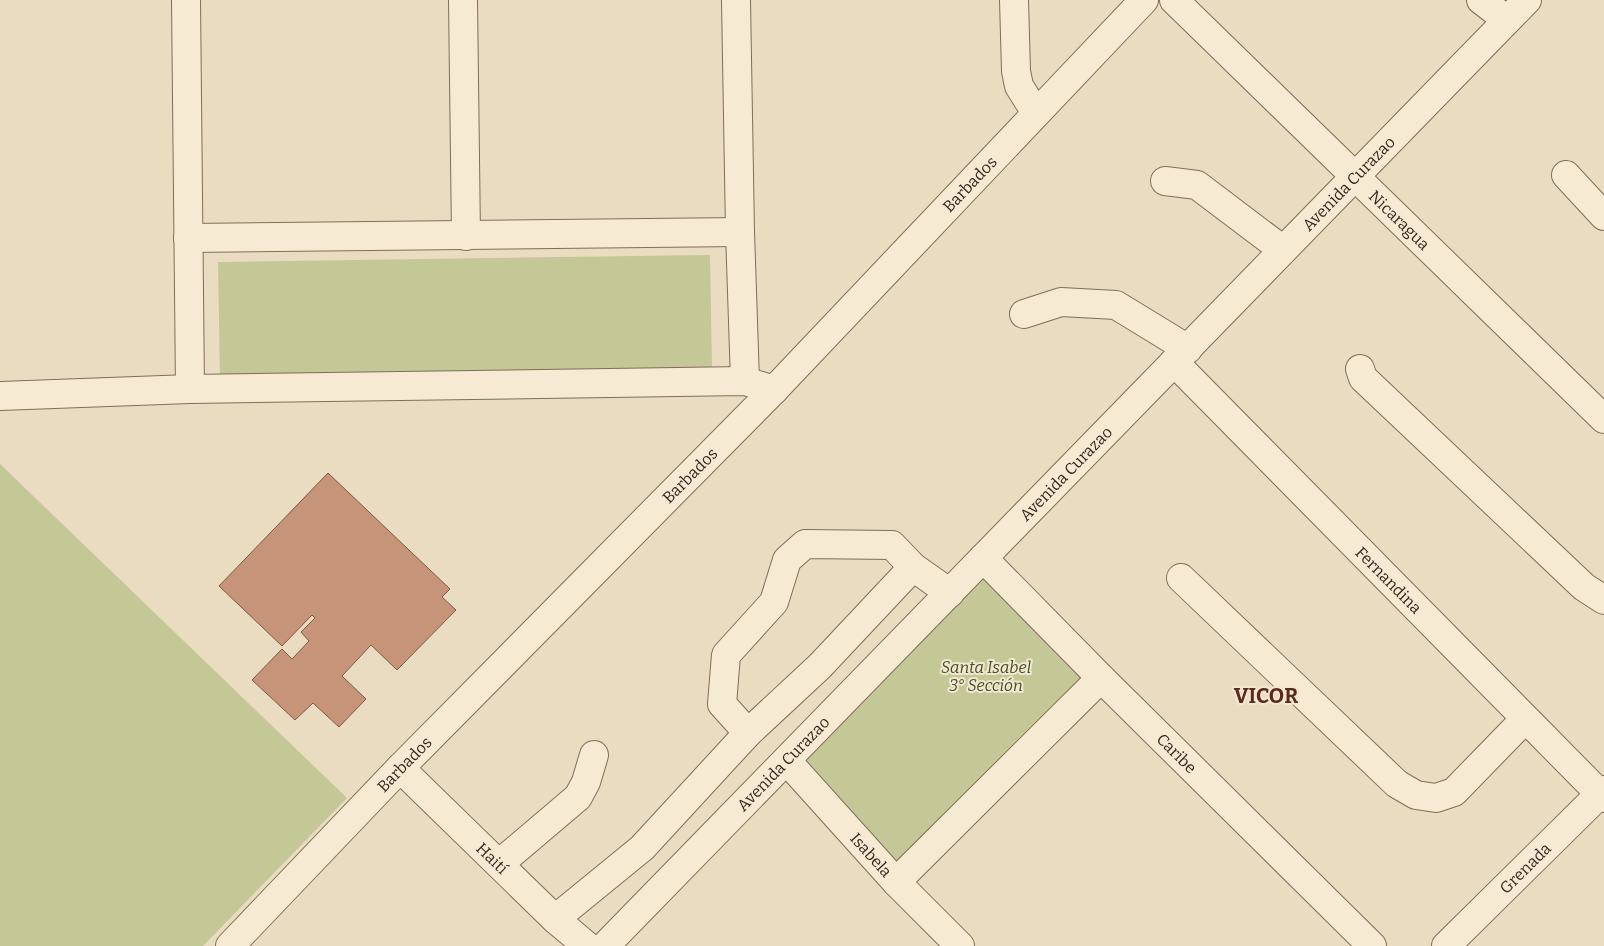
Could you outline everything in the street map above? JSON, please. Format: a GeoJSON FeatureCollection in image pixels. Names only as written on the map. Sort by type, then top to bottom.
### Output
{"type":"FeatureCollection","features":[{"type":"Feature","properties":{"kind":"street"},"geometry":{"type":"LineString","coordinates":[[186,0],[190,390]]}},
{"type":"Feature","properties":{"kind":"street"},"geometry":{"type":"LineString","coordinates":[[463,0],[466,236]]}},
{"type":"Feature","properties":{"kind":"street"},"geometry":{"type":"LineString","coordinates":[[736,0],[745,381]]}},
{"type":"Feature","properties":{"kind":"street"},"geometry":{"type":"LineString","coordinates":[[1014,0],[1016,72],[1019,86],[1036,113]]}},
{"type":"Feature","properties":{"kind":"street","name":"Barbados"},"geometry":{"type":"LineString","coordinates":[[230,946],[400,768],[774,390],[1144,0]]}},
{"type":"Feature","properties":{"kind":"street","name":"Nicaragua"},"geometry":{"type":"LineString","coordinates":[[1174,0],[1604,419]]}},
{"type":"Feature","properties":{"kind":"street"},"geometry":{"type":"LineString","coordinates":[[1480,0],[1507,20]]}},
{"type":"Feature","properties":{"kind":"street","name":"Avenida Curazao"},"geometry":{"type":"LineString","coordinates":[[605,946],[1527,0]]}},
{"type":"Feature","properties":{"kind":"street"},"geometry":{"type":"LineString","coordinates":[[1566,175],[1604,216]]}},
{"type":"Feature","properties":{"kind":"street"},"geometry":{"type":"LineString","coordinates":[[1165,181],[1196,185],[1283,250]]}},
{"type":"Feature","properties":{"kind":"street"},"geometry":{"type":"LineString","coordinates":[[188,238],[740,232]]}},
{"type":"Feature","properties":{"kind":"street","name":"Fernandina"},"geometry":{"type":"LineString","coordinates":[[1024,314],[1061,302],[1116,305],[1181,356],[1525,719],[1603,794]]}},
{"type":"Feature","properties":{"kind":"street"},"geometry":{"type":"LineString","coordinates":[[1360,369],[1363,378],[1584,588],[1604,600]]}},
{"type":"Feature","properties":{"kind":"street"},"geometry":{"type":"LineString","coordinates":[[0,396],[190,390],[745,381],[774,390]]}},
{"type":"Feature","properties":{"kind":"street"},"geometry":{"type":"LineString","coordinates":[[748,733],[722,704],[726,655],[774,602],[787,560],[805,544],[892,545],[914,567],[950,593]]}},
{"type":"Feature","properties":{"kind":"street","name":"Caribe"},"geometry":{"type":"LineString","coordinates":[[984,558],[1101,678],[1372,946]]}},
{"type":"Feature","properties":{"kind":"street"},"geometry":{"type":"LineString","coordinates":[[555,919],[642,848],[748,733],[820,666],[914,567]]}},
{"type":"Feature","properties":{"kind":"street"},"geometry":{"type":"LineString","coordinates":[[1181,578],[1398,784],[1416,795],[1436,798],[1454,792],[1525,719]]}},
{"type":"Feature","properties":{"kind":"street"},"geometry":{"type":"LineString","coordinates":[[896,882],[1101,678]]}},
{"type":"Feature","properties":{"kind":"street"},"geometry":{"type":"LineString","coordinates":[[499,864],[578,797],[586,782],[594,755]]}},
{"type":"Feature","properties":{"kind":"street","name":"Isabela"},"geometry":{"type":"LineString","coordinates":[[787,761],[951,943]]}},
{"type":"Feature","properties":{"kind":"street","name":"Haití"},"geometry":{"type":"LineString","coordinates":[[400,768],[555,919],[587,946]]}},
{"type":"Feature","properties":{"kind":"street","name":"Grenada"},"geometry":{"type":"LineString","coordinates":[[1446,946],[1603,794]]}},
{"type":"Feature","properties":{"kind":"green space"},"geometry":{"type":"Polygon","coordinates":[[[710,255],[712,368],[220,376],[218,262],[710,255]]]}},
{"type":"Feature","properties":{"kind":"green space"},"geometry":{"type":"Polygon","coordinates":[[[0,464],[347,798],[203,946],[0,946],[0,464]]]}},
{"type":"Feature","properties":{"kind":"green space","name":"Santa Isabel 3° Sección"},"geometry":{"type":"Polygon","coordinates":[[[986,570],[1093,674],[897,869],[794,766],[986,570]]]}},
{"type":"Feature","properties":{"kind":"building"},"geometry":{"type":"Polygon","coordinates":[[[328,473],[450,589],[442,597],[456,610],[397,670],[371,645],[342,676],[366,699],[339,727],[313,703],[295,720],[252,680],[282,649],[292,659],[309,641],[301,632],[315,618],[312,615],[282,646],[219,586],[328,473]]]}},
{"type":"Feature","properties":{"kind":"district","name":"VICOR"},"geometry":{"type":"Point","coordinates":[1266,696]}}]}
